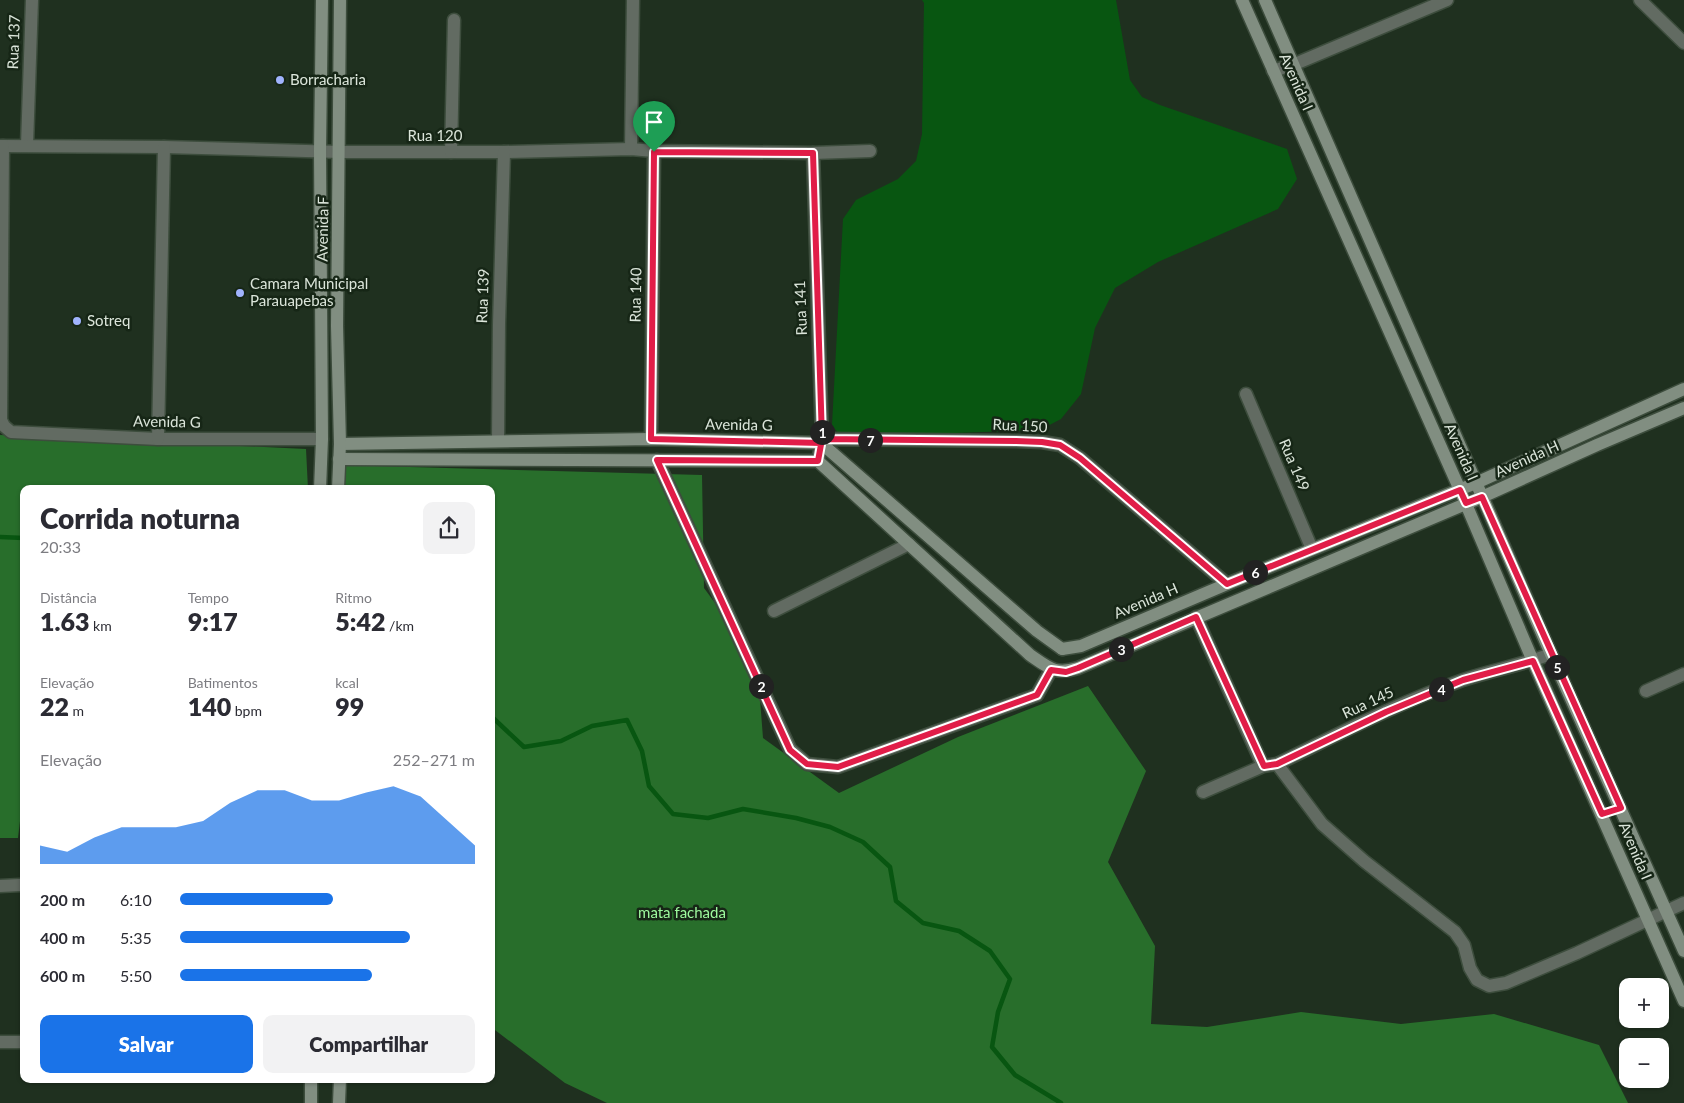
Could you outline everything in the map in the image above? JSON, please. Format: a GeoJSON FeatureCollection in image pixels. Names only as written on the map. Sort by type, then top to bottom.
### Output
{"type":"FeatureCollection","features":[{"type":"Feature","properties":{"kind":"street","name":"Rua 137"},"geometry":{"type":"LineString","coordinates":[[27,146],[32,0]]}},
{"type":"Feature","properties":{"kind":"street","name":"Avenida F"},"geometry":{"type":"LineString","coordinates":[[320,485],[322,439],[320,151],[322,0]]}},
{"type":"Feature","properties":{"kind":"street","name":"Avenida F"},"geometry":{"type":"LineString","coordinates":[[338,485],[340,444],[337,326],[340,0]]}},
{"type":"Feature","properties":{"kind":"street"},"geometry":{"type":"LineString","coordinates":[[631,149],[633,0]]}},
{"type":"Feature","properties":{"kind":"street","name":"Avenida I"},"geometry":{"type":"LineString","coordinates":[[1242,0],[1466,503],[1533,661],[1684,1000]]}},
{"type":"Feature","properties":{"kind":"street","name":"Avenida I"},"geometry":{"type":"LineString","coordinates":[[1265,0],[1295,64],[1551,654],[1684,950]]}},
{"type":"Feature","properties":{"kind":"street"},"geometry":{"type":"LineString","coordinates":[[1274,72],[1447,0]]}},
{"type":"Feature","properties":{"kind":"street"},"geometry":{"type":"LineString","coordinates":[[1640,0],[1684,43]]}},
{"type":"Feature","properties":{"kind":"street"},"geometry":{"type":"LineString","coordinates":[[451,152],[454,20]]}},
{"type":"Feature","properties":{"kind":"street","name":"Rua 120"},"geometry":{"type":"LineString","coordinates":[[2,146],[164,147],[340,152],[504,152],[631,149],[654,152],[813,153],[870,150]]}},
{"type":"Feature","properties":{"kind":"street","name":"Avenida G"},"geometry":{"type":"LineString","coordinates":[[2,146],[1,420],[4,426],[11,432],[158,438],[322,439]]}},
{"type":"Feature","properties":{"kind":"street"},"geometry":{"type":"LineString","coordinates":[[158,438],[164,147]]}},
{"type":"Feature","properties":{"kind":"street","name":"Rua 139"},"geometry":{"type":"LineString","coordinates":[[498,440],[504,152]]}},
{"type":"Feature","properties":{"kind":"street","name":"Rua 140"},"geometry":{"type":"LineString","coordinates":[[651,439],[654,152]]}},
{"type":"Feature","properties":{"kind":"street","name":"Rua 141"},"geometry":{"type":"LineString","coordinates":[[813,153],[822,441],[818,461]]}},
{"type":"Feature","properties":{"kind":"street","name":"Avenida H"},"geometry":{"type":"LineString","coordinates":[[1062,649],[1081,646],[1312,549],[1460,490],[1684,389]]}},
{"type":"Feature","properties":{"kind":"street","name":"Rua 149"},"geometry":{"type":"LineString","coordinates":[[1246,394],[1312,549]]}},
{"type":"Feature","properties":{"kind":"street","name":"Avenida H"},"geometry":{"type":"LineString","coordinates":[[1051,670],[1066,672],[1078,668],[1482,497],[1684,408]]}},
{"type":"Feature","properties":{"kind":"street","name":"Avenida G"},"geometry":{"type":"LineString","coordinates":[[340,444],[651,439],[822,441]]}},
{"type":"Feature","properties":{"kind":"street"},"geometry":{"type":"LineString","coordinates":[[657,460],[790,750],[807,764],[838,767],[1037,695],[1062,649],[1037,631],[822,441]]}},
{"type":"Feature","properties":{"kind":"street","name":"Rua 150"},"geometry":{"type":"LineString","coordinates":[[822,441],[1016,441],[1060,445],[1080,458],[1227,584]]}},
{"type":"Feature","properties":{"kind":"street"},"geometry":{"type":"LineString","coordinates":[[339,458],[818,461],[1022,648],[1051,670]]}},
{"type":"Feature","properties":{"kind":"street"},"geometry":{"type":"LineString","coordinates":[[774,611],[909,544]]}},
{"type":"Feature","properties":{"kind":"street"},"geometry":{"type":"LineString","coordinates":[[1196,617],[1264,766]]}},
{"type":"Feature","properties":{"kind":"street","name":"Rua 145"},"geometry":{"type":"LineString","coordinates":[[1203,792],[1264,766],[1277,764],[1386,712],[1463,680],[1533,661],[1551,654]]}},
{"type":"Feature","properties":{"kind":"street"},"geometry":{"type":"LineString","coordinates":[[1646,692],[1684,674]]}},
{"type":"Feature","properties":{"kind":"street"},"geometry":{"type":"LineString","coordinates":[[1277,764],[1322,824],[1364,861],[1455,932],[1464,945],[1470,968],[1477,980],[1489,986],[1506,983],[1524,976],[1684,903]]}},
{"type":"Feature","properties":{"kind":"street"},"geometry":{"type":"LineString","coordinates":[[1602,814],[1621,808]]}},
{"type":"Feature","properties":{"kind":"street"},"geometry":{"type":"LineString","coordinates":[[0,886],[20,885]]}},
{"type":"Feature","properties":{"kind":"street"},"geometry":{"type":"LineString","coordinates":[[0,1042],[20,1042]]}},
{"type":"Feature","properties":{"kind":"street"},"geometry":{"type":"LineString","coordinates":[[311,1083],[311,1103]]}},
{"type":"Feature","properties":{"kind":"street"},"geometry":{"type":"LineString","coordinates":[[340,1083],[340,1103]]}},
{"type":"Feature","properties":{"kind":"green space"},"geometry":{"type":"Polygon","coordinates":[[[0,435],[306,449],[308,485],[20,485],[20,821],[18,838],[0,838],[0,435]]]}},
{"type":"Feature","properties":{"kind":"green space","name":"mata fachada"},"geometry":{"type":"Polygon","coordinates":[[[338,465],[702,475],[704,588],[757,660],[763,738],[839,793],[958,737],[1088,686],[1146,771],[1108,862],[1155,946],[1151,1024],[1207,1027],[1301,1012],[1401,1024],[1494,1014],[1599,1045],[1628,1103],[607,1103],[565,1083],[495,1030],[495,485],[340,485],[338,465]]]}},
{"type":"Feature","properties":{"kind":"shaded area"},"geometry":{"type":"Polygon","coordinates":[[[922,0],[1116,0],[1130,80],[1142,97],[1287,149],[1297,179],[1278,209],[1158,262],[1115,288],[1095,328],[1081,394],[1061,419],[1040,430],[845,437],[838,433],[832,425],[843,219],[856,200],[898,179],[916,161],[922,134],[924,3],[922,0]]]}},
{"type":"Feature","properties":{"kind":"waterway"},"geometry":{"type":"LineString","coordinates":[[0,537],[20,538]]}},
{"type":"Feature","properties":{"kind":"waterway"},"geometry":{"type":"LineString","coordinates":[[495,720],[524,747],[561,741],[592,726],[627,720],[642,751],[649,786],[673,814],[708,818],[743,809],[796,818],[830,827],[863,842],[890,867],[896,901],[923,923],[959,931],[990,951],[1010,979],[998,1012],[992,1047],[1015,1075],[1061,1103]]}},
{"type":"Feature","properties":{"kind":"place","name":"Borracharia"},"geometry":{"type":"Point","coordinates":[280,80]}},
{"type":"Feature","properties":{"kind":"place","name":"Camara Municipal Parauapebas"},"geometry":{"type":"Point","coordinates":[240,293]}},
{"type":"Feature","properties":{"kind":"place","name":"Sotreq"},"geometry":{"type":"Point","coordinates":[77,321]}},
{"type":"Feature","properties":{"kind":"route"},"geometry":{"type":"LineString","coordinates":[[654,152],[651,439],[821,443],[822,439],[1016,441],[1060,445],[1080,458],[1227,584],[1460,490],[1466,503],[1482,497],[1621,808],[1602,814],[1533,661],[1463,680],[1386,712],[1277,764],[1264,766],[1196,617],[1078,668],[1066,672],[1051,670],[1037,695],[838,767],[807,764],[790,750],[657,460],[818,461],[822,439],[813,153],[654,152]]}}]}
